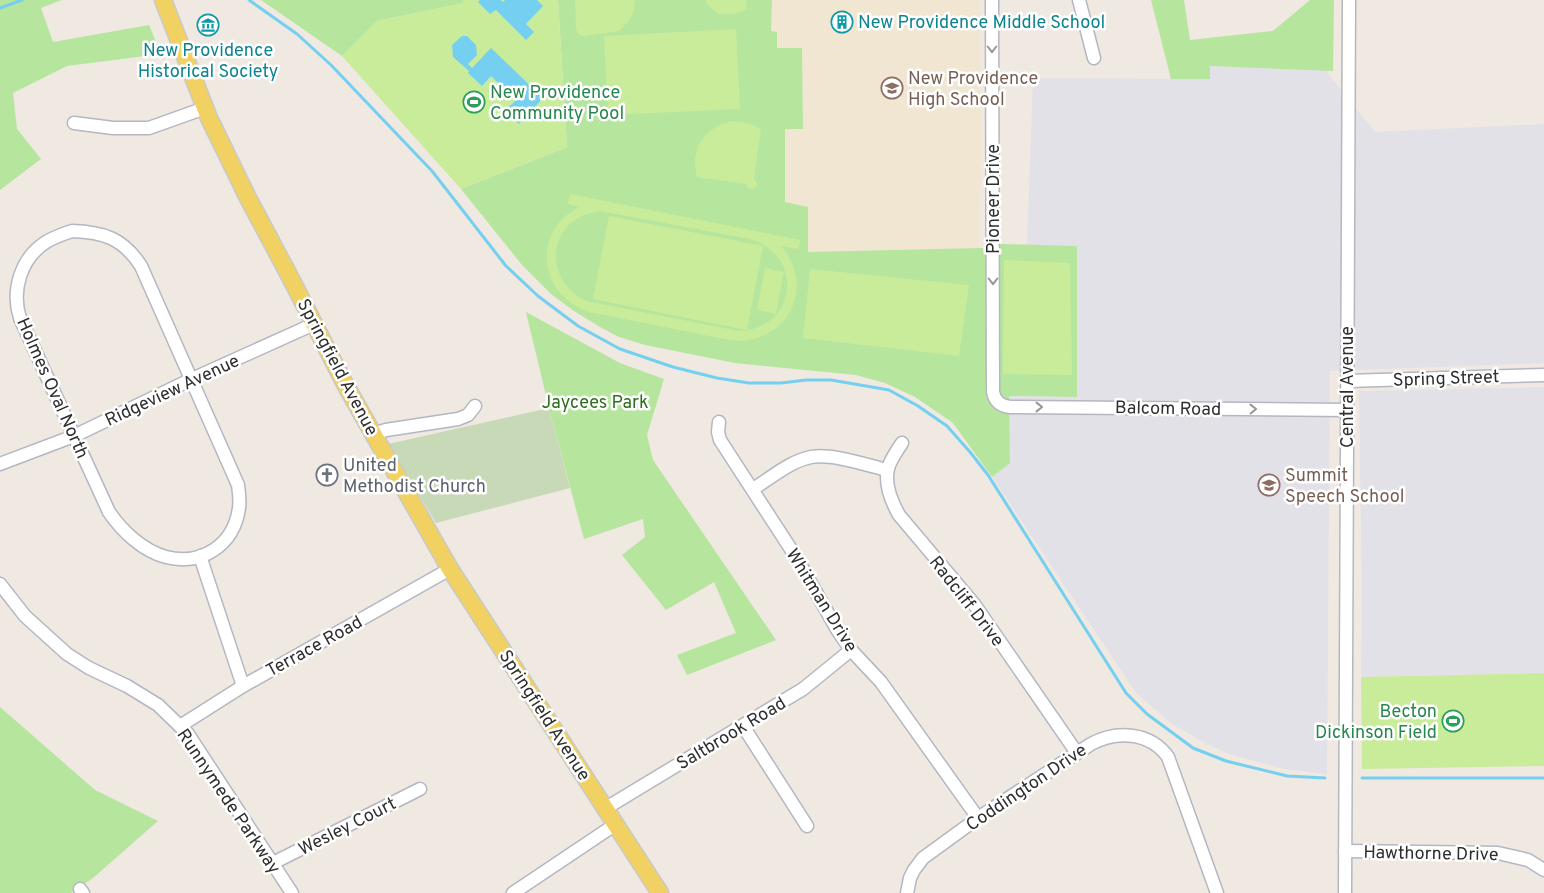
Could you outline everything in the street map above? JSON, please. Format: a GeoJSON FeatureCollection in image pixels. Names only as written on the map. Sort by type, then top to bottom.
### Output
{"type":"FeatureCollection","features":[{"type":"Feature","properties":{"kind":"main road","name":"Springfield Avenue"},"geometry":{"type":"LineString","coordinates":[[163,0],[205,108],[248,198],[346,386],[450,569],[660,893]]}},
{"type":"Feature","properties":{"kind":"street","name":"Pioneer Drive"},"geometry":{"type":"LineString","coordinates":[[992,0],[994,397]]}},
{"type":"Feature","properties":{"kind":"street"},"geometry":{"type":"LineString","coordinates":[[1080,0],[1094,58]]}},
{"type":"Feature","properties":{"kind":"street","name":"Central Avenue"},"geometry":{"type":"LineString","coordinates":[[1345,893],[1348,0]]}},
{"type":"Feature","properties":{"kind":"street"},"geometry":{"type":"LineString","coordinates":[[74,123],[114,128],[149,128],[205,108]]}},
{"type":"Feature","properties":{"kind":"street","name":"Holmes Oval North"},"geometry":{"type":"LineString","coordinates":[[72,232],[99,233],[123,245],[134,255],[141,266],[192,379],[238,485],[240,507],[233,529],[214,551],[185,559],[166,557],[143,546],[122,529],[109,512],[17,309],[17,291],[22,269],[33,253],[57,236],[72,232]]}},
{"type":"Feature","properties":{"kind":"street","name":"Ridgeview Avenue"},"geometry":{"type":"LineString","coordinates":[[0,464],[74,436],[192,379],[314,324]]}},
{"type":"Feature","properties":{"kind":"street","name":"Spring Street"},"geometry":{"type":"LineString","coordinates":[[1347,381],[1544,375]]}},
{"type":"Feature","properties":{"kind":"street","name":"Balcom Road"},"geometry":{"type":"LineString","coordinates":[[994,397],[1000,405],[1010,407],[1347,410]]}},
{"type":"Feature","properties":{"kind":"street"},"geometry":{"type":"LineString","coordinates":[[373,434],[386,430],[458,419],[468,415],[475,406]]}},
{"type":"Feature","properties":{"kind":"street","name":"Whitman Drive"},"geometry":{"type":"LineString","coordinates":[[719,422],[718,432],[720,440],[796,557],[851,650],[880,682],[978,818]]}},
{"type":"Feature","properties":{"kind":"street"},"geometry":{"type":"LineString","coordinates":[[753,489],[794,463],[810,457],[834,458],[887,470],[891,460],[902,444]]}},
{"type":"Feature","properties":{"kind":"street","name":"Radcliff Drive"},"geometry":{"type":"LineString","coordinates":[[887,470],[889,491],[899,515],[974,604],[1077,753]]}},
{"type":"Feature","properties":{"kind":"street"},"geometry":{"type":"LineString","coordinates":[[200,556],[243,686]]}},
{"type":"Feature","properties":{"kind":"street","name":"Terrace Road"},"geometry":{"type":"LineString","coordinates":[[180,726],[243,686],[450,569]]}},
{"type":"Feature","properties":{"kind":"street","name":"Runnymede Parkway"},"geometry":{"type":"LineString","coordinates":[[0,584],[25,616],[68,654],[90,668],[158,704],[188,734],[292,893]]}},
{"type":"Feature","properties":{"kind":"street","name":"Saltbrook Road"},"geometry":{"type":"LineString","coordinates":[[606,808],[803,689],[851,650]]}},
{"type":"Feature","properties":{"kind":"street"},"geometry":{"type":"LineString","coordinates":[[743,726],[807,826]]}},
{"type":"Feature","properties":{"kind":"street","name":"Coddington Drive"},"geometry":{"type":"LineString","coordinates":[[906,893],[910,878],[923,858],[978,818],[1098,740],[1124,734],[1150,741],[1163,750],[1168,757],[1217,893]]}},
{"type":"Feature","properties":{"kind":"street","name":"Wesley Court"},"geometry":{"type":"LineString","coordinates":[[273,863],[420,789]]}},
{"type":"Feature","properties":{"kind":"street"},"geometry":{"type":"LineString","coordinates":[[513,893],[616,824]]}},
{"type":"Feature","properties":{"kind":"street","name":"Hawthorne Drive"},"geometry":{"type":"LineString","coordinates":[[1345,851],[1498,853],[1528,860],[1544,870]]}},
{"type":"Feature","properties":{"kind":"shaded area","name":"New Providence High School"},"geometry":{"type":"Polygon","coordinates":[[[772,0],[980,0],[981,151],[979,248],[808,252],[808,207],[785,203],[785,129],[803,129],[802,48],[777,48],[771,32],[772,0]]]}},
{"type":"Feature","properties":{"kind":"shaded area"},"geometry":{"type":"Polygon","coordinates":[[[1209,66],[1325,70],[1375,132],[1544,124],[1544,363],[1330,371],[1327,774],[1284,769],[1231,755],[1201,741],[1172,724],[1137,694],[992,477],[1010,463],[1008,396],[1077,397],[1077,246],[1027,245],[1033,78],[1209,79],[1209,66]]]}},
{"type":"Feature","properties":{"kind":"shaded area"},"geometry":{"type":"Polygon","coordinates":[[[1544,387],[1544,673],[1361,677],[1362,598],[1359,391],[1544,387]]]}},
{"type":"Feature","properties":{"kind":"green space"},"geometry":{"type":"Polygon","coordinates":[[[0,0],[62,0],[41,8],[53,42],[149,25],[161,54],[67,66],[13,93],[17,129],[41,159],[0,190],[0,0]]]}},
{"type":"Feature","properties":{"kind":"green space"},"geometry":{"type":"Polygon","coordinates":[[[261,0],[463,0],[464,3],[377,21],[342,56],[261,0]]]}},
{"type":"Feature","properties":{"kind":"green space","name":"New Providence Community Pool"},"geometry":{"type":"Polygon","coordinates":[[[463,0],[558,0],[567,147],[461,189],[342,56],[377,21],[463,3],[463,0]]]}},
{"type":"Feature","properties":{"kind":"green space"},"geometry":{"type":"Polygon","coordinates":[[[558,0],[772,0],[771,31],[777,32],[777,48],[802,48],[803,129],[785,129],[785,202],[808,207],[808,252],[982,248],[1002,244],[1077,246],[1077,397],[1009,396],[1010,463],[992,477],[953,423],[915,397],[885,383],[856,375],[735,363],[645,345],[619,337],[600,327],[551,294],[522,265],[461,189],[567,147],[558,0]]]}},
{"type":"Feature","properties":{"kind":"green space"},"geometry":{"type":"Polygon","coordinates":[[[575,0],[635,0],[633,13],[628,22],[619,31],[584,36],[578,34],[576,29],[575,0]]]}},
{"type":"Feature","properties":{"kind":"green space"},"geometry":{"type":"Polygon","coordinates":[[[706,0],[746,0],[747,9],[735,14],[718,14],[707,4],[706,0]]]}},
{"type":"Feature","properties":{"kind":"green space"},"geometry":{"type":"Polygon","coordinates":[[[1151,0],[1184,0],[1190,40],[1273,31],[1310,0],[1334,0],[1333,71],[1210,66],[1210,79],[1171,79],[1151,0]]]}},
{"type":"Feature","properties":{"kind":"green space"},"geometry":{"type":"Polygon","coordinates":[[[736,29],[740,109],[608,115],[604,36],[736,29]]]}},
{"type":"Feature","properties":{"kind":"green space"},"geometry":{"type":"Polygon","coordinates":[[[731,121],[748,123],[761,129],[754,179],[757,186],[753,189],[748,188],[746,184],[697,177],[695,157],[701,141],[713,129],[731,121]]]}},
{"type":"Feature","properties":{"kind":"green space"},"geometry":{"type":"Polygon","coordinates":[[[570,194],[800,240],[799,249],[781,246],[792,262],[796,280],[796,296],[790,312],[780,325],[766,335],[749,340],[729,340],[589,312],[572,304],[559,292],[551,277],[547,262],[548,246],[554,231],[564,217],[580,207],[568,204],[570,194]],[[600,211],[583,216],[569,225],[561,236],[556,250],[557,264],[561,278],[571,291],[586,301],[739,331],[758,327],[773,318],[782,305],[787,290],[786,275],[780,260],[768,247],[750,239],[600,211]]]}},
{"type":"Feature","properties":{"kind":"green space"},"geometry":{"type":"Polygon","coordinates":[[[609,216],[763,246],[747,330],[593,299],[609,216]]]}},
{"type":"Feature","properties":{"kind":"green space"},"geometry":{"type":"Polygon","coordinates":[[[1004,260],[1070,263],[1072,375],[1003,374],[1004,260]]]}},
{"type":"Feature","properties":{"kind":"green space"},"geometry":{"type":"Polygon","coordinates":[[[765,268],[784,272],[776,314],[757,310],[765,268]]]}},
{"type":"Feature","properties":{"kind":"green space"},"geometry":{"type":"Polygon","coordinates":[[[810,269],[969,285],[959,356],[803,338],[810,269]]]}},
{"type":"Feature","properties":{"kind":"green space","name":"Jaycees Park"},"geometry":{"type":"Polygon","coordinates":[[[526,312],[620,363],[664,379],[647,435],[653,460],[776,640],[687,675],[677,655],[736,633],[714,582],[666,610],[622,555],[645,537],[643,519],[584,539],[526,312]]]}},
{"type":"Feature","properties":{"kind":"green space"},"geometry":{"type":"Polygon","coordinates":[[[549,408],[570,488],[436,523],[388,444],[549,408]]]}},
{"type":"Feature","properties":{"kind":"green space","name":"Becton Dickinson Field"},"geometry":{"type":"Polygon","coordinates":[[[1544,673],[1544,766],[1362,769],[1361,677],[1544,673]]]}},
{"type":"Feature","properties":{"kind":"green space"},"geometry":{"type":"Polygon","coordinates":[[[0,707],[95,790],[158,821],[93,878],[71,893],[0,893],[0,707]]]}},
{"type":"Feature","properties":{"kind":"water"},"geometry":{"type":"Polygon","coordinates":[[[480,0],[501,0],[503,2],[505,0],[537,0],[543,6],[526,24],[534,32],[526,40],[496,10],[490,14],[478,2],[480,0]]]}},
{"type":"Feature","properties":{"kind":"water"},"geometry":{"type":"Polygon","coordinates":[[[462,36],[467,36],[476,45],[477,55],[468,64],[472,68],[491,48],[543,98],[519,124],[505,111],[516,100],[491,76],[482,86],[453,57],[452,45],[462,36]]]}},
{"type":"Feature","properties":{"kind":"waterway"},"geometry":{"type":"LineString","coordinates":[[0,8],[22,0]]}},
{"type":"Feature","properties":{"kind":"waterway"},"geometry":{"type":"LineString","coordinates":[[249,0],[297,34],[331,65],[432,171],[506,266],[538,296],[578,326],[620,349],[673,367],[717,378],[749,383],[831,380],[889,390],[918,406],[947,426],[988,475],[1126,693],[1147,714],[1193,748],[1226,761],[1287,776],[1325,778]]}},
{"type":"Feature","properties":{"kind":"waterway"},"geometry":{"type":"LineString","coordinates":[[1362,778],[1544,778]]}},
{"type":"Feature","properties":{"kind":"place","name":"New Providence Middle School"},"geometry":{"type":"Point","coordinates":[842,22]}},
{"type":"Feature","properties":{"kind":"place","name":"New Providence Historical Society"},"geometry":{"type":"Point","coordinates":[208,25]}},
{"type":"Feature","properties":{"kind":"place","name":"New Providence High School"},"geometry":{"type":"Point","coordinates":[892,88]}},
{"type":"Feature","properties":{"kind":"place","name":"New Providence Community Pool"},"geometry":{"type":"Point","coordinates":[474,102]}},
{"type":"Feature","properties":{"kind":"place","name":"United Methodist Church"},"geometry":{"type":"Point","coordinates":[327,475]}},
{"type":"Feature","properties":{"kind":"place","name":"Summit Speech School"},"geometry":{"type":"Point","coordinates":[1269,485]}},
{"type":"Feature","properties":{"kind":"place","name":"Becton Dickinson Field"},"geometry":{"type":"Point","coordinates":[1453,721]}}]}
